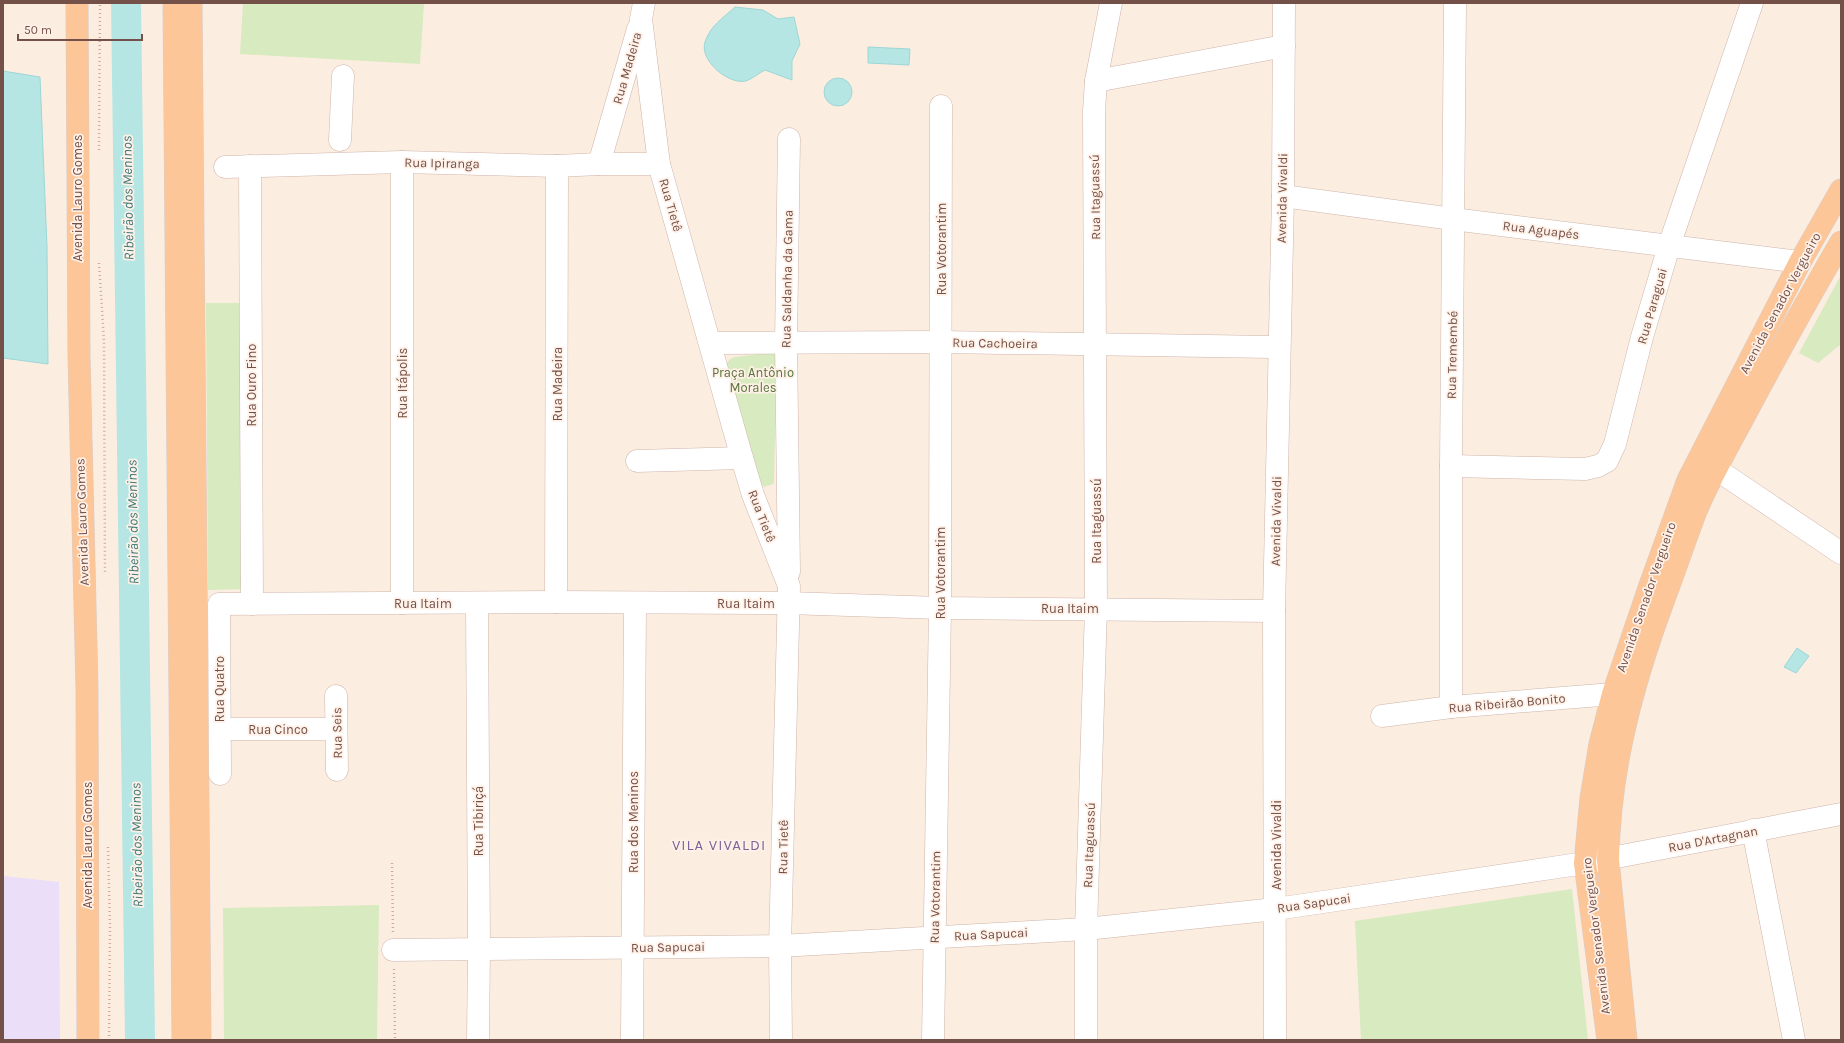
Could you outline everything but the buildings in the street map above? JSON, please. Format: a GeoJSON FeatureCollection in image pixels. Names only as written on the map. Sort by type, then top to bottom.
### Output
{"type":"FeatureCollection","features":[{"type":"Feature","properties":{"kind":"main road","name":"Avenida Lauro Gomes"},"geometry":{"type":"LineString","coordinates":[[77,3],[78,356],[87,689],[88,1040]]}},
{"type":"Feature","properties":{"kind":"main road"},"geometry":{"type":"LineString","coordinates":[[174,3],[183,1040]]}},
{"type":"Feature","properties":{"kind":"main road"},"geometry":{"type":"LineString","coordinates":[[191,3],[200,1040]]}},
{"type":"Feature","properties":{"kind":"main road","name":"Avenida Senador Vergueiro"},"geometry":{"type":"LineString","coordinates":[[1626,1040],[1608,860],[1608,832],[1617,756],[1622,695],[1649,588],[1688,480],[1800,262],[1839,203]]}},
{"type":"Feature","properties":{"kind":"main road","name":"Avenida Senador Vergueiro"},"geometry":{"type":"LineString","coordinates":[[1608,1040],[1585,863],[1591,798],[1600,744],[1622,695],[1645,650],[1697,510],[1716,469],[1801,310],[1841,242]]}},
{"type":"Feature","properties":{"kind":"main road"},"geometry":{"type":"LineString","coordinates":[[1800,262],[1803,287],[1801,310]]}},
{"type":"Feature","properties":{"kind":"main road"},"geometry":{"type":"LineString","coordinates":[[1705,448],[1716,469]]}},
{"type":"Feature","properties":{"kind":"street","name":"Rua Itaguassú"},"geometry":{"type":"LineString","coordinates":[[1086,1040],[1086,929],[1096,608],[1096,81],[1111,3]]}},
{"type":"Feature","properties":{"kind":"street","name":"Avenida Vivaldi"},"geometry":{"type":"LineString","coordinates":[[1275,1040],[1276,909],[1274,611],[1283,196],[1284,3]]}},
{"type":"Feature","properties":{"kind":"street","name":"Rua Tremembé"},"geometry":{"type":"LineString","coordinates":[[1451,707],[1451,466],[1455,3]]}},
{"type":"Feature","properties":{"kind":"street","name":"Rua Paraguai"},"geometry":{"type":"LineString","coordinates":[[1451,466],[1585,469],[1598,466],[1607,461],[1616,444],[1642,337],[1669,246],[1752,3]]}},
{"type":"Feature","properties":{"kind":"street","name":"Rua Madeira"},"geometry":{"type":"LineString","coordinates":[[599,164],[643,11]]}},
{"type":"Feature","properties":{"kind":"street","name":"Rua Tietê"},"geometry":{"type":"LineString","coordinates":[[643,11],[659,164],[753,495],[788,595],[780,946],[781,1040]]}},
{"type":"Feature","properties":{"kind":"street"},"geometry":{"type":"LineString","coordinates":[[1096,81],[1284,46]]}},
{"type":"Feature","properties":{"kind":"street"},"geometry":{"type":"LineString","coordinates":[[340,140],[343,76]]}},
{"type":"Feature","properties":{"kind":"street","name":"Rua Votorantim"},"geometry":{"type":"LineString","coordinates":[[933,1040],[940,608],[941,106]]}},
{"type":"Feature","properties":{"kind":"street","name":"Rua Saldanha da Gama"},"geometry":{"type":"LineString","coordinates":[[788,595],[786,342],[789,139]]}},
{"type":"Feature","properties":{"kind":"street","name":"Rua Ipiranga"},"geometry":{"type":"LineString","coordinates":[[225,167],[402,162],[557,166],[659,164]]}},
{"type":"Feature","properties":{"kind":"street","name":"Rua Itápolis"},"geometry":{"type":"LineString","coordinates":[[402,162],[402,603]]}},
{"type":"Feature","properties":{"kind":"street","name":"Rua Ouro Fino"},"geometry":{"type":"LineString","coordinates":[[250,166],[252,604]]}},
{"type":"Feature","properties":{"kind":"street","name":"Rua Madeira"},"geometry":{"type":"LineString","coordinates":[[556,602],[557,166]]}},
{"type":"Feature","properties":{"kind":"street","name":"Rua Aguapés"},"geometry":{"type":"LineString","coordinates":[[1283,196],[1453,219],[1800,262]]}},
{"type":"Feature","properties":{"kind":"street","name":"Rua Cachoeira"},"geometry":{"type":"LineString","coordinates":[[710,344],[786,342],[941,342],[1279,346]]}},
{"type":"Feature","properties":{"kind":"street"},"geometry":{"type":"LineString","coordinates":[[637,461],[742,458]]}},
{"type":"Feature","properties":{"kind":"street"},"geometry":{"type":"LineString","coordinates":[[1716,469],[1841,553]]}},
{"type":"Feature","properties":{"kind":"street"},"geometry":{"type":"LineString","coordinates":[[753,495],[768,497],[779,494],[787,486]]}},
{"type":"Feature","properties":{"kind":"street","name":"Rua Itaim"},"geometry":{"type":"LineString","coordinates":[[219,604],[635,603],[788,595],[940,608],[1096,608],[1274,611]]}},
{"type":"Feature","properties":{"kind":"street","name":"Rua Tibiriçá"},"geometry":{"type":"LineString","coordinates":[[477,603],[479,950],[478,1040]]}},
{"type":"Feature","properties":{"kind":"street","name":"Rua dos Meninos"},"geometry":{"type":"LineString","coordinates":[[632,1040],[635,603]]}},
{"type":"Feature","properties":{"kind":"street","name":"Rua Quatro"},"geometry":{"type":"LineString","coordinates":[[219,604],[220,774]]}},
{"type":"Feature","properties":{"kind":"street","name":"Rua Ribeirão Bonito"},"geometry":{"type":"LineString","coordinates":[[1382,716],[1451,707],[1622,695]]}},
{"type":"Feature","properties":{"kind":"street","name":"Rua Seis"},"geometry":{"type":"LineString","coordinates":[[336,696],[337,770]]}},
{"type":"Feature","properties":{"kind":"street","name":"Rua Cinco"},"geometry":{"type":"LineString","coordinates":[[220,729],[336,729]]}},
{"type":"Feature","properties":{"kind":"street","name":"Rua D'Artagnan"},"geometry":{"type":"LineString","coordinates":[[1585,863],[1608,860],[1753,830],[1841,814]]}},
{"type":"Feature","properties":{"kind":"street"},"geometry":{"type":"LineString","coordinates":[[1753,830],[1794,1040]]}},
{"type":"Feature","properties":{"kind":"street","name":"Rua Sapucai"},"geometry":{"type":"LineString","coordinates":[[393,950],[780,946],[1086,929],[1276,909],[1585,863]]}},
{"type":"Feature","properties":{"kind":"path"},"geometry":{"type":"LineString","coordinates":[[99,157],[100,3]]}},
{"type":"Feature","properties":{"kind":"path"},"geometry":{"type":"LineString","coordinates":[[99,256],[104,341],[105,574]]}},
{"type":"Feature","properties":{"kind":"path"},"geometry":{"type":"LineString","coordinates":[[108,841],[110,1040]]}},
{"type":"Feature","properties":{"kind":"shaded area"},"geometry":{"type":"Polygon","coordinates":[[[3,876],[59,882],[60,1040],[3,1040],[3,876]]]}},
{"type":"Feature","properties":{"kind":"green space"},"geometry":{"type":"Polygon","coordinates":[[[243,3],[424,3],[420,64],[240,54],[243,3]]]}},
{"type":"Feature","properties":{"kind":"green space"},"geometry":{"type":"Polygon","coordinates":[[[1841,275],[1841,344],[1818,363],[1799,353],[1841,275]]]}},
{"type":"Feature","properties":{"kind":"green space"},"geometry":{"type":"Polygon","coordinates":[[[206,303],[242,303],[245,589],[208,590],[206,303]]]}},
{"type":"Feature","properties":{"kind":"green space","name":"Praça Antônio Morales"},"geometry":{"type":"Polygon","coordinates":[[[777,352],[774,481],[773,484],[764,487],[760,484],[726,364],[730,359],[735,357],[777,352]]]}},
{"type":"Feature","properties":{"kind":"green space"},"geometry":{"type":"Polygon","coordinates":[[[1572,889],[1588,1040],[1361,1040],[1355,921],[1572,889]]]}},
{"type":"Feature","properties":{"kind":"green space"},"geometry":{"type":"Polygon","coordinates":[[[379,905],[377,1040],[224,1040],[223,908],[379,905]]]}},
{"type":"Feature","properties":{"kind":"water"},"geometry":{"type":"Polygon","coordinates":[[[735,7],[763,10],[778,19],[794,17],[800,44],[792,61],[792,80],[765,70],[746,81],[739,81],[731,79],[716,70],[706,56],[704,49],[705,42],[710,31],[735,7]]]}},
{"type":"Feature","properties":{"kind":"water"},"geometry":{"type":"Polygon","coordinates":[[[868,47],[910,49],[909,65],[868,63],[868,47]]]}},
{"type":"Feature","properties":{"kind":"water"},"geometry":{"type":"Polygon","coordinates":[[[3,71],[40,77],[47,247],[48,364],[3,358],[3,71]]]}},
{"type":"Feature","properties":{"kind":"water"},"geometry":{"type":"Polygon","coordinates":[[[838,78],[848,82],[852,92],[848,102],[838,106],[828,102],[824,92],[828,82],[838,78]]]}},
{"type":"Feature","properties":{"kind":"water"},"geometry":{"type":"Polygon","coordinates":[[[1797,648],[1809,656],[1796,673],[1784,667],[1797,648]]]}},
{"type":"Feature","properties":{"kind":"waterway","name":"Ribeirão dos Meninos"},"geometry":{"type":"LineString","coordinates":[[126,3],[140,1040]]}},
{"type":"Feature","properties":{"kind":"district","name":"VILA VIVALDI"},"geometry":{"type":"Point","coordinates":[719,845]}}]}
